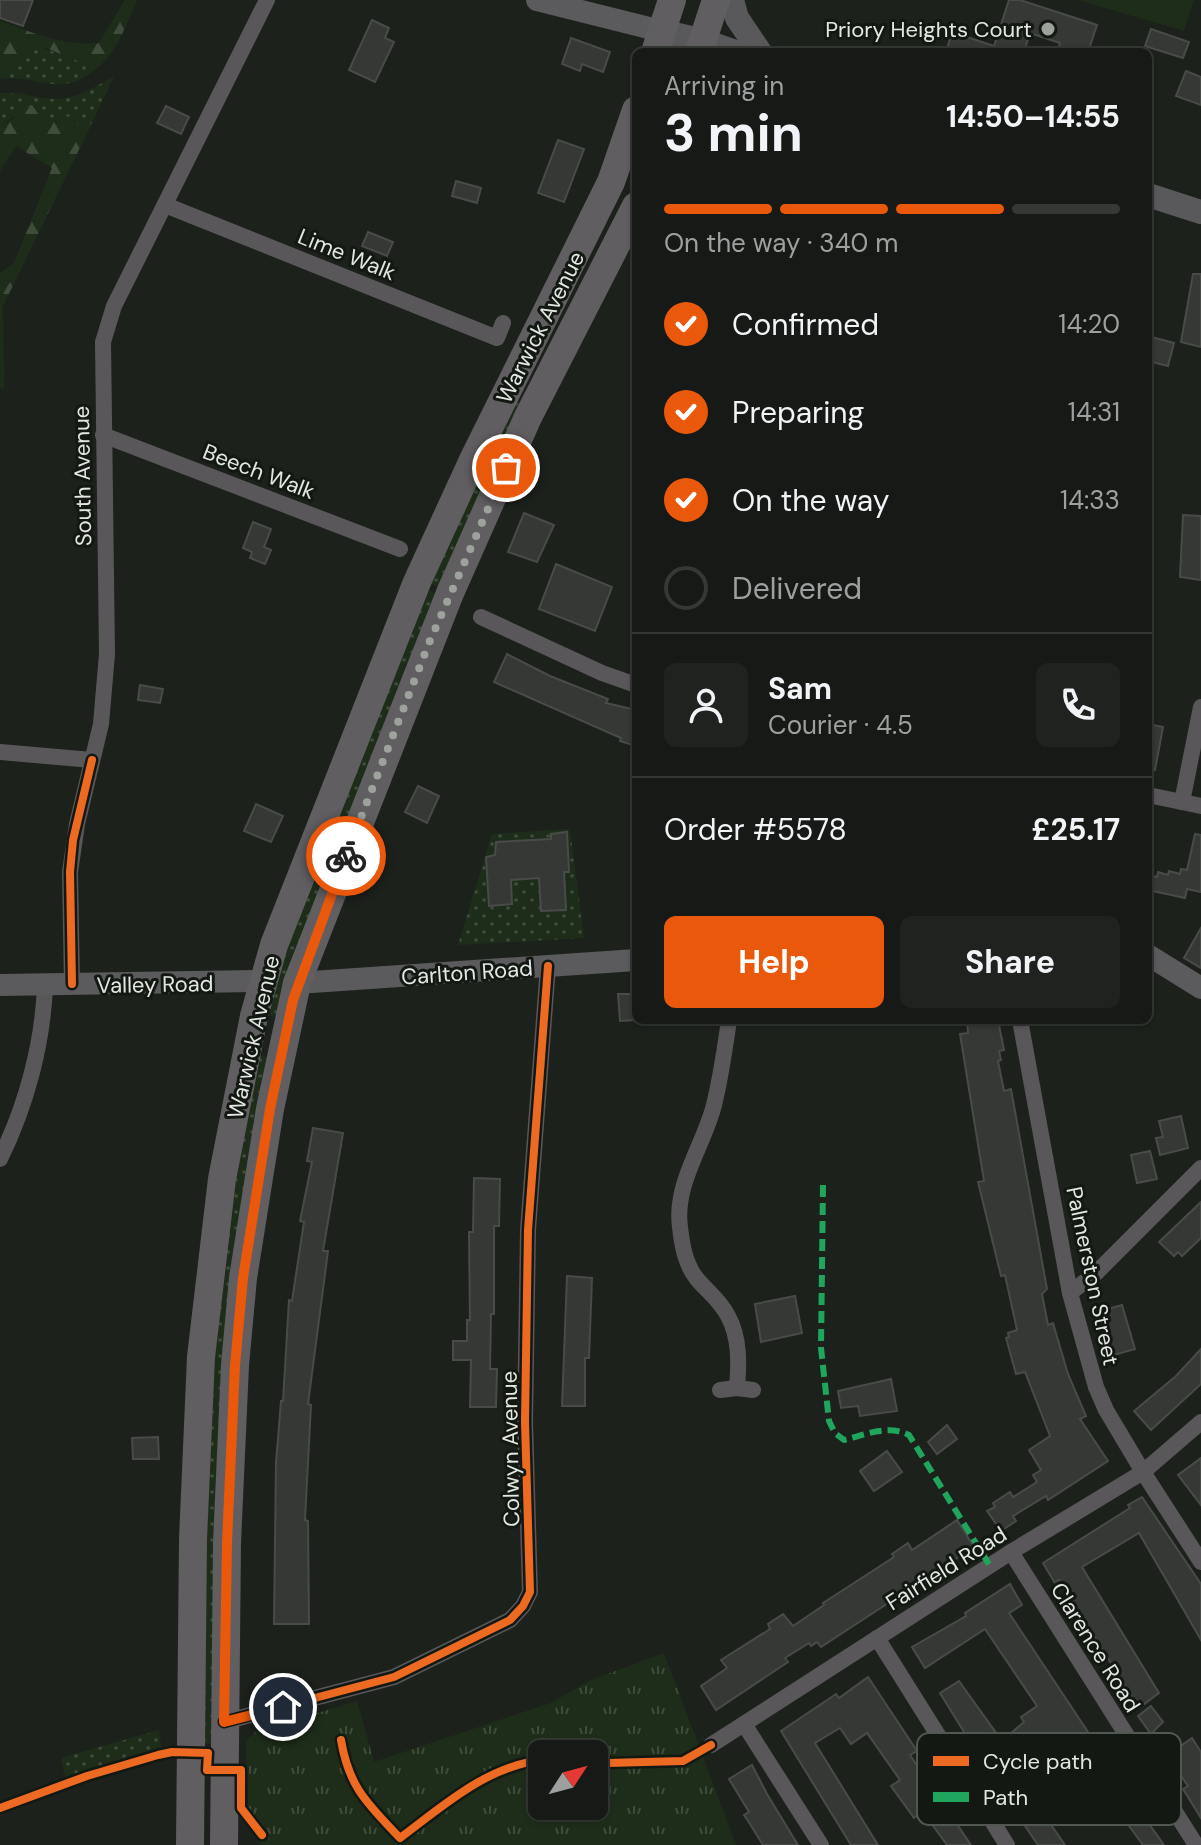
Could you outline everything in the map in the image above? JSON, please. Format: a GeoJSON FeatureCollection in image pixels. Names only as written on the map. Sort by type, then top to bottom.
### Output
{"type":"FeatureCollection","features":[{"type":"Feature","properties":{"kind":"highway"},"geometry":{"type":"LineString","coordinates":[[658,41],[672,0]]}},
{"type":"Feature","properties":{"kind":"highway"},"geometry":{"type":"LineString","coordinates":[[698,48],[716,0]]}},
{"type":"Feature","properties":{"kind":"highway","name":"Warwick Avenue"},"geometry":{"type":"LineString","coordinates":[[190,1845],[193,1539],[203,1343],[222,1179],[263,981],[274,945],[417,582],[480,446],[611,182],[632,122]]}},
{"type":"Feature","properties":{"kind":"highway"},"geometry":{"type":"LineString","coordinates":[[611,182],[632,158]]}},
{"type":"Feature","properties":{"kind":"highway","name":"Warwick Avenue"},"geometry":{"type":"LineString","coordinates":[[224,1845],[227,1543],[235,1365],[243,1278],[270,1109],[297,983],[439,618],[528,417],[632,214]]}},
{"type":"Feature","properties":{"kind":"main road"},"geometry":{"type":"LineString","coordinates":[[732,0],[737,18],[757,48]]}},
{"type":"Feature","properties":{"kind":"main road"},"geometry":{"type":"LineString","coordinates":[[658,41],[698,48]]}},
{"type":"Feature","properties":{"kind":"main road"},"geometry":{"type":"LineString","coordinates":[[1152,196],[1201,212]]}},
{"type":"Feature","properties":{"kind":"street","name":"South Avenue"},"geometry":{"type":"LineString","coordinates":[[72,984],[70,872],[73,840],[103,712],[107,654],[103,342],[119,295],[267,0]]}},
{"type":"Feature","properties":{"kind":"street"},"geometry":{"type":"LineString","coordinates":[[537,0],[658,41]]}},
{"type":"Feature","properties":{"kind":"street","name":"Lime Walk"},"geometry":{"type":"LineString","coordinates":[[165,205],[497,338],[503,323]]}},
{"type":"Feature","properties":{"kind":"street","name":"Beech Walk"},"geometry":{"type":"LineString","coordinates":[[103,435],[400,549]]}},
{"type":"Feature","properties":{"kind":"street"},"geometry":{"type":"LineString","coordinates":[[481,617],[602,673],[632,684]]}},
{"type":"Feature","properties":{"kind":"street"},"geometry":{"type":"LineString","coordinates":[[1182,802],[1201,707]]}},
{"type":"Feature","properties":{"kind":"street"},"geometry":{"type":"LineString","coordinates":[[0,752],[92,760]]}},
{"type":"Feature","properties":{"kind":"street"},"geometry":{"type":"LineString","coordinates":[[1152,796],[1201,806]]}},
{"type":"Feature","properties":{"kind":"street"},"geometry":{"type":"LineString","coordinates":[[1152,957],[1201,988]]}},
{"type":"Feature","properties":{"kind":"street","name":"Carlton Road"},"geometry":{"type":"LineString","coordinates":[[297,983],[632,960]]}},
{"type":"Feature","properties":{"kind":"street","name":"Colwyn Avenue"},"geometry":{"type":"LineString","coordinates":[[224,1722],[394,1677],[510,1620],[523,1606],[530,1592],[525,1422],[528,1230],[548,966]]}},
{"type":"Feature","properties":{"kind":"street","name":"Valley Road"},"geometry":{"type":"LineString","coordinates":[[0,985],[263,981]]}},
{"type":"Feature","properties":{"kind":"street"},"geometry":{"type":"LineString","coordinates":[[0,1159],[28,1084],[44,1015],[45,985]]}},
{"type":"Feature","properties":{"kind":"street"},"geometry":{"type":"LineString","coordinates":[[720,1390],[745,1389],[732,1325],[711,1291],[696,1277],[684,1255],[679,1220],[684,1186],[714,1106],[728,1024]]}},
{"type":"Feature","properties":{"kind":"street","name":"Palmerston Street"},"geometry":{"type":"LineString","coordinates":[[1021,1024],[1070,1293],[1096,1387],[1143,1472],[1201,1562]]}},
{"type":"Feature","properties":{"kind":"street"},"geometry":{"type":"LineString","coordinates":[[1070,1293],[1096,1273],[1201,1168]]}},
{"type":"Feature","properties":{"kind":"street","name":"Fairfield Road"},"geometry":{"type":"LineString","coordinates":[[711,1745],[1011,1552],[1143,1472],[1201,1422]]}},
{"type":"Feature","properties":{"kind":"street","name":"Clarence Road"},"geometry":{"type":"LineString","coordinates":[[1011,1552],[1125,1733]]}},
{"type":"Feature","properties":{"kind":"street"},"geometry":{"type":"LineString","coordinates":[[877,1638],[937,1733]]}},
{"type":"Feature","properties":{"kind":"street"},"geometry":{"type":"LineString","coordinates":[[744,1724],[821,1845]]}},
{"type":"Feature","properties":{"kind":"street","name":"Clarence Road"},"geometry":{"type":"LineString","coordinates":[[1181,1821],[1196,1845]]}},
{"type":"Feature","properties":{"kind":"street"},"geometry":{"type":"LineString","coordinates":[[994,1825],[1007,1845]]}},
{"type":"Feature","properties":{"kind":"green space"},"geometry":{"type":"Polygon","coordinates":[[[125,0],[137,0],[116,45],[97,68],[46,47],[40,50],[35,45],[25,55],[18,57],[13,71],[7,75],[0,74],[0,21],[61,41],[99,43],[125,0]]]}},
{"type":"Feature","properties":{"kind":"green space"},"geometry":{"type":"Polygon","coordinates":[[[1078,0],[1194,0],[1184,31],[1078,0]]]}},
{"type":"Feature","properties":{"kind":"green space"},"geometry":{"type":"Polygon","coordinates":[[[35,45],[97,68],[71,83],[0,79],[0,74],[7,75],[16,65],[18,57],[25,55],[35,45]]]}},
{"type":"Feature","properties":{"kind":"green space"},"geometry":{"type":"Polygon","coordinates":[[[114,76],[89,129],[54,121],[44,122],[37,110],[12,118],[0,126],[0,93],[61,99],[85,92],[114,76]]]}},
{"type":"Feature","properties":{"kind":"green space"},"geometry":{"type":"Polygon","coordinates":[[[32,105],[44,122],[49,119],[57,123],[70,117],[75,118],[78,125],[89,129],[3,306],[4,389],[0,388],[0,273],[14,263],[52,168],[16,146],[0,171],[0,126],[17,117],[21,109],[32,105]]]}},
{"type":"Feature","properties":{"kind":"green space"},"geometry":{"type":"Polygon","coordinates":[[[514,401],[522,405],[441,588],[428,583],[514,401]]]}},
{"type":"Feature","properties":{"kind":"green space"},"geometry":{"type":"Polygon","coordinates":[[[426,589],[439,594],[278,1017],[265,1015],[281,958],[426,589]]]}},
{"type":"Feature","properties":{"kind":"green space"},"geometry":{"type":"Polygon","coordinates":[[[570,829],[584,938],[458,945],[492,834],[570,829]]]}},
{"type":"Feature","properties":{"kind":"green space"},"geometry":{"type":"Polygon","coordinates":[[[257,1055],[269,1058],[215,1743],[202,1744],[205,1512],[211,1374],[224,1254],[257,1055]]]}},
{"type":"Feature","properties":{"kind":"green space"},"geometry":{"type":"Polygon","coordinates":[[[664,1653],[736,1845],[259,1845],[262,1835],[248,1814],[246,1741],[255,1732],[357,1701],[374,1762],[551,1703],[589,1681],[664,1653]]]}},
{"type":"Feature","properties":{"kind":"green space"},"geometry":{"type":"Polygon","coordinates":[[[159,1730],[161,1747],[65,1777],[61,1758],[159,1730]]]}},
{"type":"Feature","properties":{"kind":"building"},"geometry":{"type":"Polygon","coordinates":[[[0,0],[33,0],[23,26],[0,18],[0,0]]]}},
{"type":"Feature","properties":{"kind":"building","name":"Priory Heights Court"},"geometry":{"type":"Polygon","coordinates":[[[1009,0],[1020,0],[1097,25],[1089,48],[1058,48],[1060,43],[1030,33],[1025,48],[947,48],[952,32],[994,46],[1009,0]]]}},
{"type":"Feature","properties":{"kind":"building"},"geometry":{"type":"Polygon","coordinates":[[[372,20],[389,28],[385,38],[394,42],[375,82],[349,70],[372,20]]]}},
{"type":"Feature","properties":{"kind":"building"},"geometry":{"type":"Polygon","coordinates":[[[1151,29],[1189,42],[1183,58],[1145,46],[1151,29]]]}},
{"type":"Feature","properties":{"kind":"building"},"geometry":{"type":"Polygon","coordinates":[[[571,38],[610,52],[603,72],[582,64],[580,71],[562,64],[571,38]]]}},
{"type":"Feature","properties":{"kind":"building"},"geometry":{"type":"Polygon","coordinates":[[[1186,71],[1201,77],[1201,105],[1176,96],[1186,71]]]}},
{"type":"Feature","properties":{"kind":"building"},"geometry":{"type":"Polygon","coordinates":[[[166,106],[189,117],[181,134],[157,123],[166,106]]]}},
{"type":"Feature","properties":{"kind":"building"},"geometry":{"type":"Polygon","coordinates":[[[558,140],[584,149],[564,202],[538,193],[558,140]]]}},
{"type":"Feature","properties":{"kind":"building"},"geometry":{"type":"Polygon","coordinates":[[[456,181],[481,188],[477,203],[452,196],[456,181]]]}},
{"type":"Feature","properties":{"kind":"building"},"geometry":{"type":"Polygon","coordinates":[[[368,232],[393,242],[387,256],[362,246],[368,232]]]}},
{"type":"Feature","properties":{"kind":"building"},"geometry":{"type":"Polygon","coordinates":[[[1193,274],[1201,274],[1201,347],[1181,342],[1193,274]]]}},
{"type":"Feature","properties":{"kind":"building"},"geometry":{"type":"Polygon","coordinates":[[[1152,337],[1174,343],[1168,366],[1152,362],[1152,337]]]}},
{"type":"Feature","properties":{"kind":"building"},"geometry":{"type":"Polygon","coordinates":[[[524,513],[554,525],[537,562],[508,552],[524,513]]]}},
{"type":"Feature","properties":{"kind":"building"},"geometry":{"type":"Polygon","coordinates":[[[1183,515],[1201,516],[1201,580],[1180,577],[1183,515]]]}},
{"type":"Feature","properties":{"kind":"building"},"geometry":{"type":"Polygon","coordinates":[[[253,522],[271,529],[264,547],[271,550],[265,564],[250,558],[252,552],[243,548],[253,522]]]}},
{"type":"Feature","properties":{"kind":"building"},"geometry":{"type":"Polygon","coordinates":[[[556,564],[612,587],[595,631],[539,609],[556,564]]]}},
{"type":"Feature","properties":{"kind":"building"},"geometry":{"type":"Polygon","coordinates":[[[507,654],[550,676],[608,699],[606,703],[632,709],[632,745],[620,741],[621,738],[494,682],[507,654]]]}},
{"type":"Feature","properties":{"kind":"building"},"geometry":{"type":"Polygon","coordinates":[[[140,685],[163,689],[160,703],[138,700],[140,685]]]}},
{"type":"Feature","properties":{"kind":"building"},"geometry":{"type":"Polygon","coordinates":[[[1152,725],[1163,727],[1155,770],[1152,770],[1152,725]]]}},
{"type":"Feature","properties":{"kind":"building"},"geometry":{"type":"Polygon","coordinates":[[[418,786],[439,796],[427,823],[405,812],[418,786]]]}},
{"type":"Feature","properties":{"kind":"building"},"geometry":{"type":"Polygon","coordinates":[[[256,804],[283,816],[271,842],[244,831],[256,804]]]}},
{"type":"Feature","properties":{"kind":"building"},"geometry":{"type":"Polygon","coordinates":[[[567,832],[569,872],[564,872],[566,910],[541,911],[539,878],[511,880],[512,904],[489,906],[486,857],[495,855],[496,842],[551,839],[551,834],[567,832]]]}},
{"type":"Feature","properties":{"kind":"building"},"geometry":{"type":"Polygon","coordinates":[[[1195,834],[1201,835],[1201,892],[1187,889],[1185,898],[1152,891],[1152,876],[1157,877],[1158,872],[1168,875],[1169,871],[1180,874],[1181,869],[1187,870],[1195,834]]]}},
{"type":"Feature","properties":{"kind":"building"},"geometry":{"type":"Polygon","coordinates":[[[1201,928],[1201,968],[1184,958],[1201,928]]]}},
{"type":"Feature","properties":{"kind":"building"},"geometry":{"type":"Polygon","coordinates":[[[618,994],[632,994],[632,1020],[620,1021],[618,994]]]}},
{"type":"Feature","properties":{"kind":"building"},"geometry":{"type":"Polygon","coordinates":[[[967,1024],[999,1024],[1004,1050],[999,1051],[1001,1060],[998,1061],[1004,1091],[1011,1089],[1047,1289],[1042,1294],[1048,1325],[1053,1323],[1068,1374],[1086,1416],[1080,1419],[1108,1461],[1048,1500],[1046,1496],[1013,1516],[1016,1521],[1001,1531],[987,1511],[1010,1492],[1013,1497],[1037,1482],[1033,1475],[1041,1470],[1029,1450],[1050,1436],[1025,1372],[1016,1374],[1006,1338],[1009,1337],[1008,1333],[1017,1330],[1005,1275],[1001,1276],[978,1182],[984,1181],[960,1034],[968,1033],[967,1024]]]}},
{"type":"Feature","properties":{"kind":"building"},"geometry":{"type":"Polygon","coordinates":[[[1181,1116],[1188,1148],[1160,1155],[1156,1138],[1163,1137],[1159,1121],[1181,1116]]]}},
{"type":"Feature","properties":{"kind":"building"},"geometry":{"type":"Polygon","coordinates":[[[313,1128],[343,1133],[323,1251],[328,1251],[308,1404],[311,1405],[305,1520],[308,1521],[309,1624],[274,1624],[276,1463],[289,1300],[292,1301],[304,1222],[300,1221],[312,1162],[307,1161],[313,1128]]]}},
{"type":"Feature","properties":{"kind":"building"},"geometry":{"type":"Polygon","coordinates":[[[1150,1151],[1157,1179],[1137,1183],[1131,1155],[1150,1151]]]}},
{"type":"Feature","properties":{"kind":"building"},"geometry":{"type":"Polygon","coordinates":[[[474,1178],[500,1179],[499,1226],[494,1226],[494,1314],[491,1314],[490,1369],[497,1369],[496,1407],[470,1407],[471,1360],[453,1360],[453,1341],[467,1341],[467,1320],[470,1320],[469,1232],[473,1232],[474,1178]]]}},
{"type":"Feature","properties":{"kind":"building"},"geometry":{"type":"Polygon","coordinates":[[[1201,1202],[1201,1238],[1182,1256],[1178,1252],[1174,1256],[1159,1242],[1201,1202]]]}},
{"type":"Feature","properties":{"kind":"building"},"geometry":{"type":"Polygon","coordinates":[[[567,1276],[592,1278],[589,1358],[585,1358],[585,1406],[562,1406],[567,1276]]]}},
{"type":"Feature","properties":{"kind":"building"},"geometry":{"type":"Polygon","coordinates":[[[795,1296],[802,1333],[761,1342],[755,1304],[795,1296]]]}},
{"type":"Feature","properties":{"kind":"building"},"geometry":{"type":"Polygon","coordinates":[[[1122,1305],[1135,1349],[1110,1356],[1097,1312],[1122,1305]]]}},
{"type":"Feature","properties":{"kind":"building"},"geometry":{"type":"Polygon","coordinates":[[[1201,1349],[1201,1384],[1151,1430],[1134,1411],[1176,1376],[1201,1349]]]}},
{"type":"Feature","properties":{"kind":"building"},"geometry":{"type":"Polygon","coordinates":[[[891,1379],[897,1411],[860,1416],[858,1406],[841,1408],[838,1391],[891,1379]]]}},
{"type":"Feature","properties":{"kind":"building"},"geometry":{"type":"Polygon","coordinates":[[[947,1425],[957,1439],[937,1454],[928,1442],[947,1425]]]}},
{"type":"Feature","properties":{"kind":"building"},"geometry":{"type":"Polygon","coordinates":[[[158,1437],[159,1459],[133,1459],[132,1438],[158,1437]]]}},
{"type":"Feature","properties":{"kind":"building"},"geometry":{"type":"Polygon","coordinates":[[[887,1451],[902,1472],[874,1491],[860,1471],[887,1451]]]}},
{"type":"Feature","properties":{"kind":"building"},"geometry":{"type":"Polygon","coordinates":[[[1201,1458],[1201,1505],[1178,1475],[1201,1458]]]}},
{"type":"Feature","properties":{"kind":"building"},"geometry":{"type":"Polygon","coordinates":[[[1142,1497],[1201,1584],[1201,1640],[1139,1533],[1082,1567],[1159,1693],[1139,1708],[1059,1580],[1055,1583],[1043,1563],[1130,1508],[1128,1505],[1142,1497]]]}},
{"type":"Feature","properties":{"kind":"building"},"geometry":{"type":"Polygon","coordinates":[[[957,1520],[974,1547],[821,1647],[817,1642],[811,1646],[809,1643],[785,1658],[788,1662],[716,1710],[701,1686],[727,1668],[721,1660],[770,1629],[768,1624],[783,1614],[793,1626],[894,1557],[892,1554],[908,1543],[912,1550],[957,1520]]]}},
{"type":"Feature","properties":{"kind":"building"},"geometry":{"type":"Polygon","coordinates":[[[1010,1584],[1022,1605],[1009,1613],[1088,1732],[1011,1733],[1024,1722],[1021,1717],[1037,1706],[985,1629],[925,1668],[912,1647],[966,1616],[965,1613],[1010,1584]]]}},
{"type":"Feature","properties":{"kind":"building"},"geometry":{"type":"Polygon","coordinates":[[[868,1677],[917,1751],[910,1755],[917,1765],[917,1816],[914,1818],[891,1786],[900,1780],[867,1733],[851,1744],[840,1728],[815,1743],[878,1845],[851,1845],[781,1731],[836,1694],[839,1698],[868,1677]]]}},
{"type":"Feature","properties":{"kind":"building"},"geometry":{"type":"Polygon","coordinates":[[[959,1681],[996,1733],[964,1732],[940,1693],[959,1681]]]}},
{"type":"Feature","properties":{"kind":"building"},"geometry":{"type":"Polygon","coordinates":[[[1151,1706],[1163,1722],[1150,1733],[1138,1716],[1151,1706]]]}},
{"type":"Feature","properties":{"kind":"building"},"geometry":{"type":"Polygon","coordinates":[[[1192,1738],[1201,1752],[1201,1818],[1183,1789],[1188,1786],[1181,1776],[1181,1746],[1192,1738]]]}},
{"type":"Feature","properties":{"kind":"building"},"geometry":{"type":"Polygon","coordinates":[[[752,1765],[798,1845],[763,1845],[744,1815],[749,1812],[729,1779],[752,1765]]]}},
{"type":"Feature","properties":{"kind":"building"},"geometry":{"type":"Polygon","coordinates":[[[932,1825],[957,1825],[971,1845],[947,1845],[932,1825]]]}},
{"type":"Feature","properties":{"kind":"building"},"geometry":{"type":"Polygon","coordinates":[[[1024,1825],[1051,1825],[1065,1845],[1038,1845],[1024,1825]]]}},
{"type":"Feature","properties":{"kind":"building"},"geometry":{"type":"Polygon","coordinates":[[[1128,1825],[1150,1825],[1164,1845],[1143,1845],[1128,1825]]]}},
{"type":"Feature","properties":{"kind":"marked path"},"geometry":{"type":"LineString","coordinates":[[823,1185],[821,1348],[829,1421],[835,1433],[844,1440],[884,1430],[909,1435],[990,1566]]}},
{"type":"Feature","properties":{"kind":"cycle path"},"geometry":{"type":"LineString","coordinates":[[72,984],[70,872],[73,840],[92,760]]}},
{"type":"Feature","properties":{"kind":"cycle path"},"geometry":{"type":"LineString","coordinates":[[224,1722],[394,1677],[510,1620],[523,1606],[530,1592],[525,1422],[528,1230],[548,966]]}},
{"type":"Feature","properties":{"kind":"cycle path"},"geometry":{"type":"LineString","coordinates":[[341,1740],[355,1783],[369,1805],[400,1838],[466,1789],[503,1770],[528,1763]]}},
{"type":"Feature","properties":{"kind":"cycle path"},"geometry":{"type":"LineString","coordinates":[[608,1763],[683,1761],[711,1745]]}},
{"type":"Feature","properties":{"kind":"cycle path"},"geometry":{"type":"LineString","coordinates":[[0,1808],[87,1776],[158,1755],[172,1752],[208,1753],[207,1770],[241,1770],[241,1808],[262,1835]]}},
{"type":"Feature","properties":{"kind":"way so far"},"geometry":{"type":"LineString","coordinates":[[346,856],[429,643],[506,468]]}},
{"type":"Feature","properties":{"kind":"place","name":"Priory Heights Court"},"geometry":{"type":"Point","coordinates":[1048,29]}},
{"type":"Feature","properties":{"kind":"route"},"geometry":{"type":"LineString","coordinates":[[283,1707],[224,1722],[227,1543],[235,1365],[243,1278],[270,1109],[287,1027],[297,983],[346,856]]}}]}
